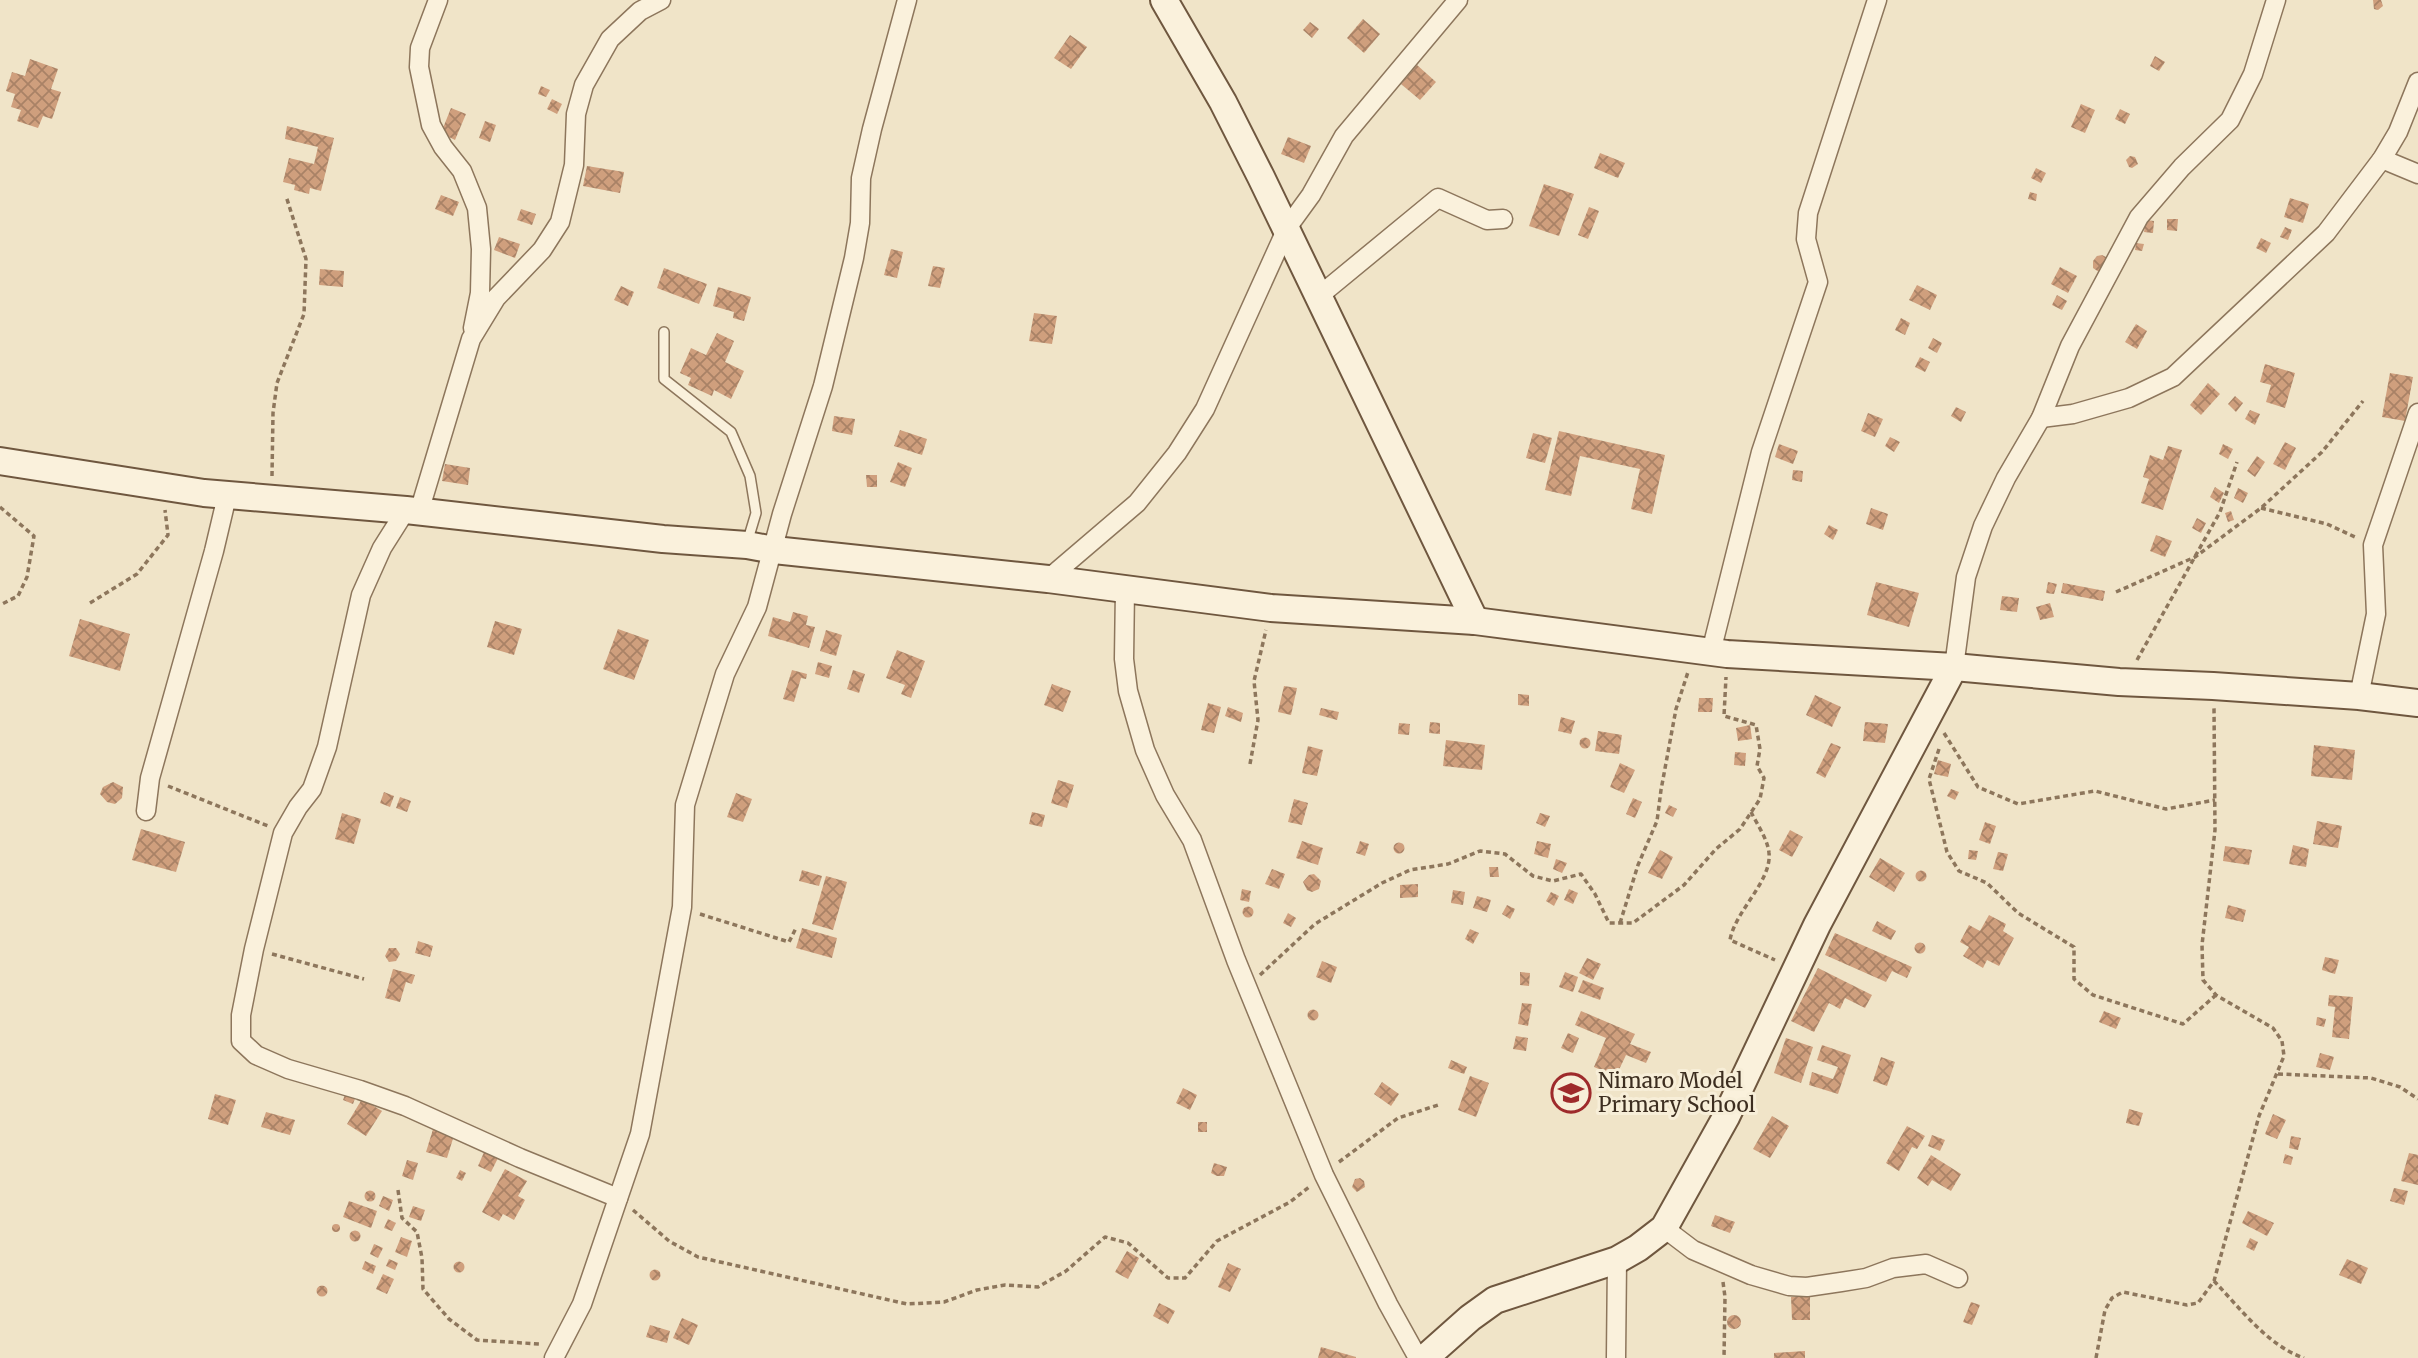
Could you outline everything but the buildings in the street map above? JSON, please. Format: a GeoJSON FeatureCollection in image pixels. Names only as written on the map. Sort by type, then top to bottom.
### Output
{"type":"FeatureCollection","features":[{"type":"Feature","properties":{"kind":"street"},"geometry":{"type":"LineString","coordinates":[[438,0],[420,48],[419,67],[431,125],[462,171],[477,208],[481,249],[480,293],[471,339],[413,511],[382,548],[362,595],[327,747],[312,789],[283,832],[254,949],[241,1015],[241,1041],[256,1055],[288,1069],[405,1106],[520,1158],[618,1198]]}},
{"type":"Feature","properties":{"kind":"street"},"geometry":{"type":"LineString","coordinates":[[471,339],[496,298],[542,250],[560,222],[574,164],[576,114],[584,85],[610,38],[640,11],[661,0]]}},
{"type":"Feature","properties":{"kind":"street"},"geometry":{"type":"LineString","coordinates":[[556,1354],[582,1304],[640,1134],[682,907],[685,804],[725,674],[757,607],[782,514],[823,386],[855,258],[860,223],[861,178],[907,0]]}},
{"type":"Feature","properties":{"kind":"street"},"geometry":{"type":"LineString","coordinates":[[1164,0],[1223,102],[1287,228],[1475,621]]}},
{"type":"Feature","properties":{"kind":"street"},"geometry":{"type":"LineString","coordinates":[[1048,579],[1137,503],[1177,453],[1205,409],[1287,228],[1311,195],[1343,136],[1458,0]]}},
{"type":"Feature","properties":{"kind":"street"},"geometry":{"type":"LineString","coordinates":[[1711,652],[1761,452],[1818,282],[1806,239],[1808,213],[1877,0]]}},
{"type":"Feature","properties":{"kind":"street"},"geometry":{"type":"LineString","coordinates":[[1425,1358],[1494,1300],[1616,1260],[1638,1248],[1664,1228],[1726,1117],[1795,971],[1936,724],[1954,667],[1966,577],[1983,526],[2006,478],[2041,418],[2070,346],[2139,217],[2182,167],[2230,120],[2253,74],[2276,0]]}},
{"type":"Feature","properties":{"kind":"street"},"geometry":{"type":"LineString","coordinates":[[2041,418],[2073,414],[2129,398],[2174,377],[2326,233],[2382,159],[2398,132],[2418,82]]}},
{"type":"Feature","properties":{"kind":"street"},"geometry":{"type":"LineString","coordinates":[[2382,159],[2418,174]]}},
{"type":"Feature","properties":{"kind":"street"},"geometry":{"type":"LineString","coordinates":[[1319,296],[1438,198],[1487,220],[1503,219]]}},
{"type":"Feature","properties":{"kind":"street"},"geometry":{"type":"LineString","coordinates":[[2359,696],[2376,614],[2373,545],[2418,413]]}},
{"type":"Feature","properties":{"kind":"street"},"geometry":{"type":"LineString","coordinates":[[0,461],[227,496],[413,511],[663,539],[747,545],[1048,579],[1271,608],[1475,621],[1711,652],[1954,667],[2119,682],[2359,696],[2418,703]]}},
{"type":"Feature","properties":{"kind":"street"},"geometry":{"type":"LineString","coordinates":[[146,811],[150,778],[215,551],[227,496]]}},
{"type":"Feature","properties":{"kind":"street"},"geometry":{"type":"LineString","coordinates":[[1125,589],[1124,659],[1128,691],[1145,750],[1165,795],[1192,840],[1247,987],[1324,1175],[1418,1358]]}},
{"type":"Feature","properties":{"kind":"street"},"geometry":{"type":"LineString","coordinates":[[1664,1228],[1693,1250],[1788,1286],[1841,1283],[1866,1278],[1893,1268],[1926,1264],[1958,1278]]}},
{"type":"Feature","properties":{"kind":"street"},"geometry":{"type":"LineString","coordinates":[[1616,1260],[1616,1358]]}},
{"type":"Feature","properties":{"kind":"lane"},"geometry":{"type":"LineString","coordinates":[[663,332],[664,379],[731,432],[750,476],[756,513],[747,545]]}},
{"type":"Feature","properties":{"kind":"path"},"geometry":{"type":"LineString","coordinates":[[272,499],[273,413],[277,383],[304,314],[306,259],[286,196]]}},
{"type":"Feature","properties":{"kind":"path"},"geometry":{"type":"LineString","coordinates":[[2116,592],[2195,556],[2261,508],[2322,452],[2363,401]]}},
{"type":"Feature","properties":{"kind":"path"},"geometry":{"type":"LineString","coordinates":[[2119,682],[2143,652],[2220,512],[2237,462]]}},
{"type":"Feature","properties":{"kind":"path"},"geometry":{"type":"LineString","coordinates":[[90,603],[137,574],[169,535],[162,487]]}},
{"type":"Feature","properties":{"kind":"path"},"geometry":{"type":"LineString","coordinates":[[0,507],[34,536],[27,577],[18,596],[0,605]]}},
{"type":"Feature","properties":{"kind":"path"},"geometry":{"type":"LineString","coordinates":[[2261,508],[2326,524],[2373,545]]}},
{"type":"Feature","properties":{"kind":"path"},"geometry":{"type":"LineString","coordinates":[[1250,764],[1258,720],[1254,681],[1271,608]]}},
{"type":"Feature","properties":{"kind":"path"},"geometry":{"type":"LineString","coordinates":[[1247,987],[1315,924],[1382,883],[1410,870],[1448,864],[1480,851],[1505,854],[1533,876],[1553,881],[1580,874],[1595,894],[1609,923],[1633,923],[1684,885],[1716,849],[1740,829],[1760,799],[1764,778],[1757,766],[1760,749],[1756,725],[1724,716],[1711,652]]}},
{"type":"Feature","properties":{"kind":"path"},"geometry":{"type":"LineString","coordinates":[[1620,923],[1638,866],[1657,821],[1676,709],[1711,652]]}},
{"type":"Feature","properties":{"kind":"path"},"geometry":{"type":"LineString","coordinates":[[2096,1358],[2105,1310],[2112,1298],[2123,1292],[2174,1303],[2198,1303],[2214,1281],[2259,1116],[2284,1056],[2282,1041],[2273,1028],[2216,996],[2203,980],[2202,945],[2216,830],[2213,686]]}},
{"type":"Feature","properties":{"kind":"path"},"geometry":{"type":"LineString","coordinates":[[1936,724],[1978,788],[2018,804],[2095,791],[2166,809],[2215,800]]}},
{"type":"Feature","properties":{"kind":"path"},"geometry":{"type":"LineString","coordinates":[[1936,724],[1929,779],[1947,852],[1959,871],[1987,883],[2018,914],[2074,947],[2074,979],[2093,995],[2183,1024],[2216,996]]}},
{"type":"Feature","properties":{"kind":"path"},"geometry":{"type":"LineString","coordinates":[[150,778],[283,832]]}},
{"type":"Feature","properties":{"kind":"path"},"geometry":{"type":"LineString","coordinates":[[1751,812],[1770,854],[1765,873],[1732,926],[1730,940],[1795,971]]}},
{"type":"Feature","properties":{"kind":"path"},"geometry":{"type":"LineString","coordinates":[[682,907],[789,942],[796,928]]}},
{"type":"Feature","properties":{"kind":"path"},"geometry":{"type":"LineString","coordinates":[[254,949],[364,979]]}},
{"type":"Feature","properties":{"kind":"path"},"geometry":{"type":"LineString","coordinates":[[2278,1074],[2371,1078],[2400,1087],[2418,1099]]}},
{"type":"Feature","properties":{"kind":"path"},"geometry":{"type":"LineString","coordinates":[[398,1190],[402,1218],[417,1232],[422,1258],[423,1289],[449,1319],[477,1340],[545,1344],[556,1354]]}},
{"type":"Feature","properties":{"kind":"path"},"geometry":{"type":"LineString","coordinates":[[618,1198],[669,1241],[698,1257],[906,1304],[944,1302],[976,1290],[1004,1285],[1038,1287],[1066,1271],[1105,1237],[1128,1243],[1168,1278],[1185,1278]]}},
{"type":"Feature","properties":{"kind":"path"},"geometry":{"type":"LineString","coordinates":[[1720,1262],[1725,1297],[1724,1358]]}},
{"type":"Feature","properties":{"kind":"path"},"geometry":{"type":"LineString","coordinates":[[2214,1281],[2287,1352],[2304,1358]]}},
{"type":"Feature","properties":{"kind":"place","name":"Nimaro Model Primary School"},"geometry":{"type":"Point","coordinates":[1571,1093]}}]}
